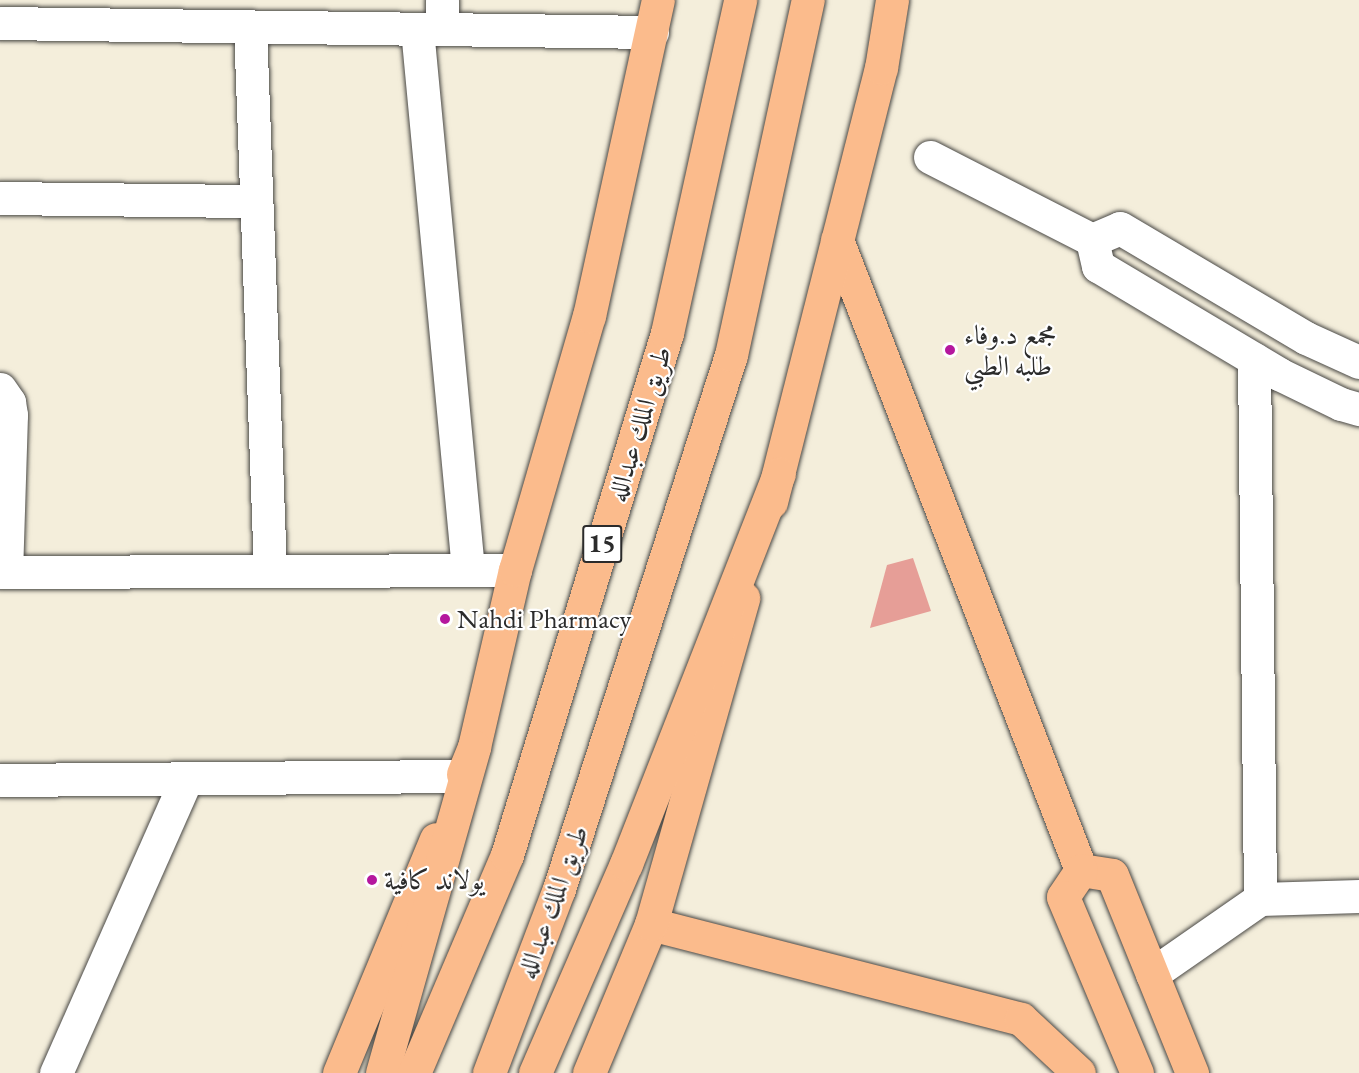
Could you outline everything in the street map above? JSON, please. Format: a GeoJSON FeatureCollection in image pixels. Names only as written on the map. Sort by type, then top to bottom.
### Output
{"type":"FeatureCollection","features":[{"type":"Feature","properties":{"kind":"main road"},"geometry":{"type":"LineString","coordinates":[[382,1073],[468,762],[515,570],[589,316],[658,0]]}},
{"type":"Feature","properties":{"kind":"main road","name":"طريق الملك عبدالله"},"geometry":{"type":"LineString","coordinates":[[414,1073],[507,855],[657,368],[667,333],[740,0]]}},
{"type":"Feature","properties":{"kind":"main road","name":"طريق الملك عبدالله"},"geometry":{"type":"LineString","coordinates":[[489,1073],[559,889],[731,355],[808,0]]}},
{"type":"Feature","properties":{"kind":"main road"},"geometry":{"type":"LineString","coordinates":[[589,1073],[651,924],[779,474],[881,68],[892,0]]}},
{"type":"Feature","properties":{"kind":"main road"},"geometry":{"type":"LineString","coordinates":[[837,240],[1081,870]]}},
{"type":"Feature","properties":{"kind":"main road"},"geometry":{"type":"LineString","coordinates":[[535,1073],[626,864],[779,474]]}},
{"type":"Feature","properties":{"kind":"main road"},"geometry":{"type":"LineString","coordinates":[[339,1073],[468,762]]}},
{"type":"Feature","properties":{"kind":"main road"},"geometry":{"type":"LineString","coordinates":[[1081,870],[1112,875],[1192,1073]]}},
{"type":"Feature","properties":{"kind":"main road"},"geometry":{"type":"LineString","coordinates":[[1081,870],[1064,897],[1137,1073]]}},
{"type":"Feature","properties":{"kind":"main road"},"geometry":{"type":"LineString","coordinates":[[651,924],[1021,1019],[1079,1073]]}},
{"type":"Feature","properties":{"kind":"street"},"geometry":{"type":"LineString","coordinates":[[2,16],[218,13],[250,27],[434,20],[652,32]]}},
{"type":"Feature","properties":{"kind":"street"},"geometry":{"type":"LineString","coordinates":[[434,20],[468,570]]}},
{"type":"Feature","properties":{"kind":"street"},"geometry":{"type":"LineString","coordinates":[[250,27],[270,571]]}},
{"type":"Feature","properties":{"kind":"street"},"geometry":{"type":"LineString","coordinates":[[930,157],[1092,240],[1098,266],[1254,359],[1300,384],[1359,409]]}},
{"type":"Feature","properties":{"kind":"street"},"geometry":{"type":"LineString","coordinates":[[0,198],[256,201]]}},
{"type":"Feature","properties":{"kind":"street"},"geometry":{"type":"LineString","coordinates":[[1092,240],[1120,228],[1306,338],[1359,362]]}},
{"type":"Feature","properties":{"kind":"street"},"geometry":{"type":"LineString","coordinates":[[1254,359],[1260,899]]}},
{"type":"Feature","properties":{"kind":"street"},"geometry":{"type":"LineString","coordinates":[[0,389],[9,402],[11,415],[3,572],[515,570]]}},
{"type":"Feature","properties":{"kind":"street"},"geometry":{"type":"LineString","coordinates":[[0,780],[186,779],[468,762]]}},
{"type":"Feature","properties":{"kind":"street"},"geometry":{"type":"LineString","coordinates":[[56,1073],[186,779]]}},
{"type":"Feature","properties":{"kind":"street"},"geometry":{"type":"LineString","coordinates":[[1152,974],[1260,899],[1359,896]]}},
{"type":"Feature","properties":{"kind":"building"},"geometry":{"type":"Polygon","coordinates":[[[913,558],[931,611],[870,628],[887,565],[913,558]]]}},
{"type":"Feature","properties":{"kind":"place","name":"مجمع د.وفاء طلبه الطبي"},"geometry":{"type":"Point","coordinates":[950,350]}},
{"type":"Feature","properties":{"kind":"place","name":"Nahdi Pharmacy"},"geometry":{"type":"Point","coordinates":[445,619]}},
{"type":"Feature","properties":{"kind":"place","name":"يولاند كافية"},"geometry":{"type":"Point","coordinates":[372,880]}}]}
